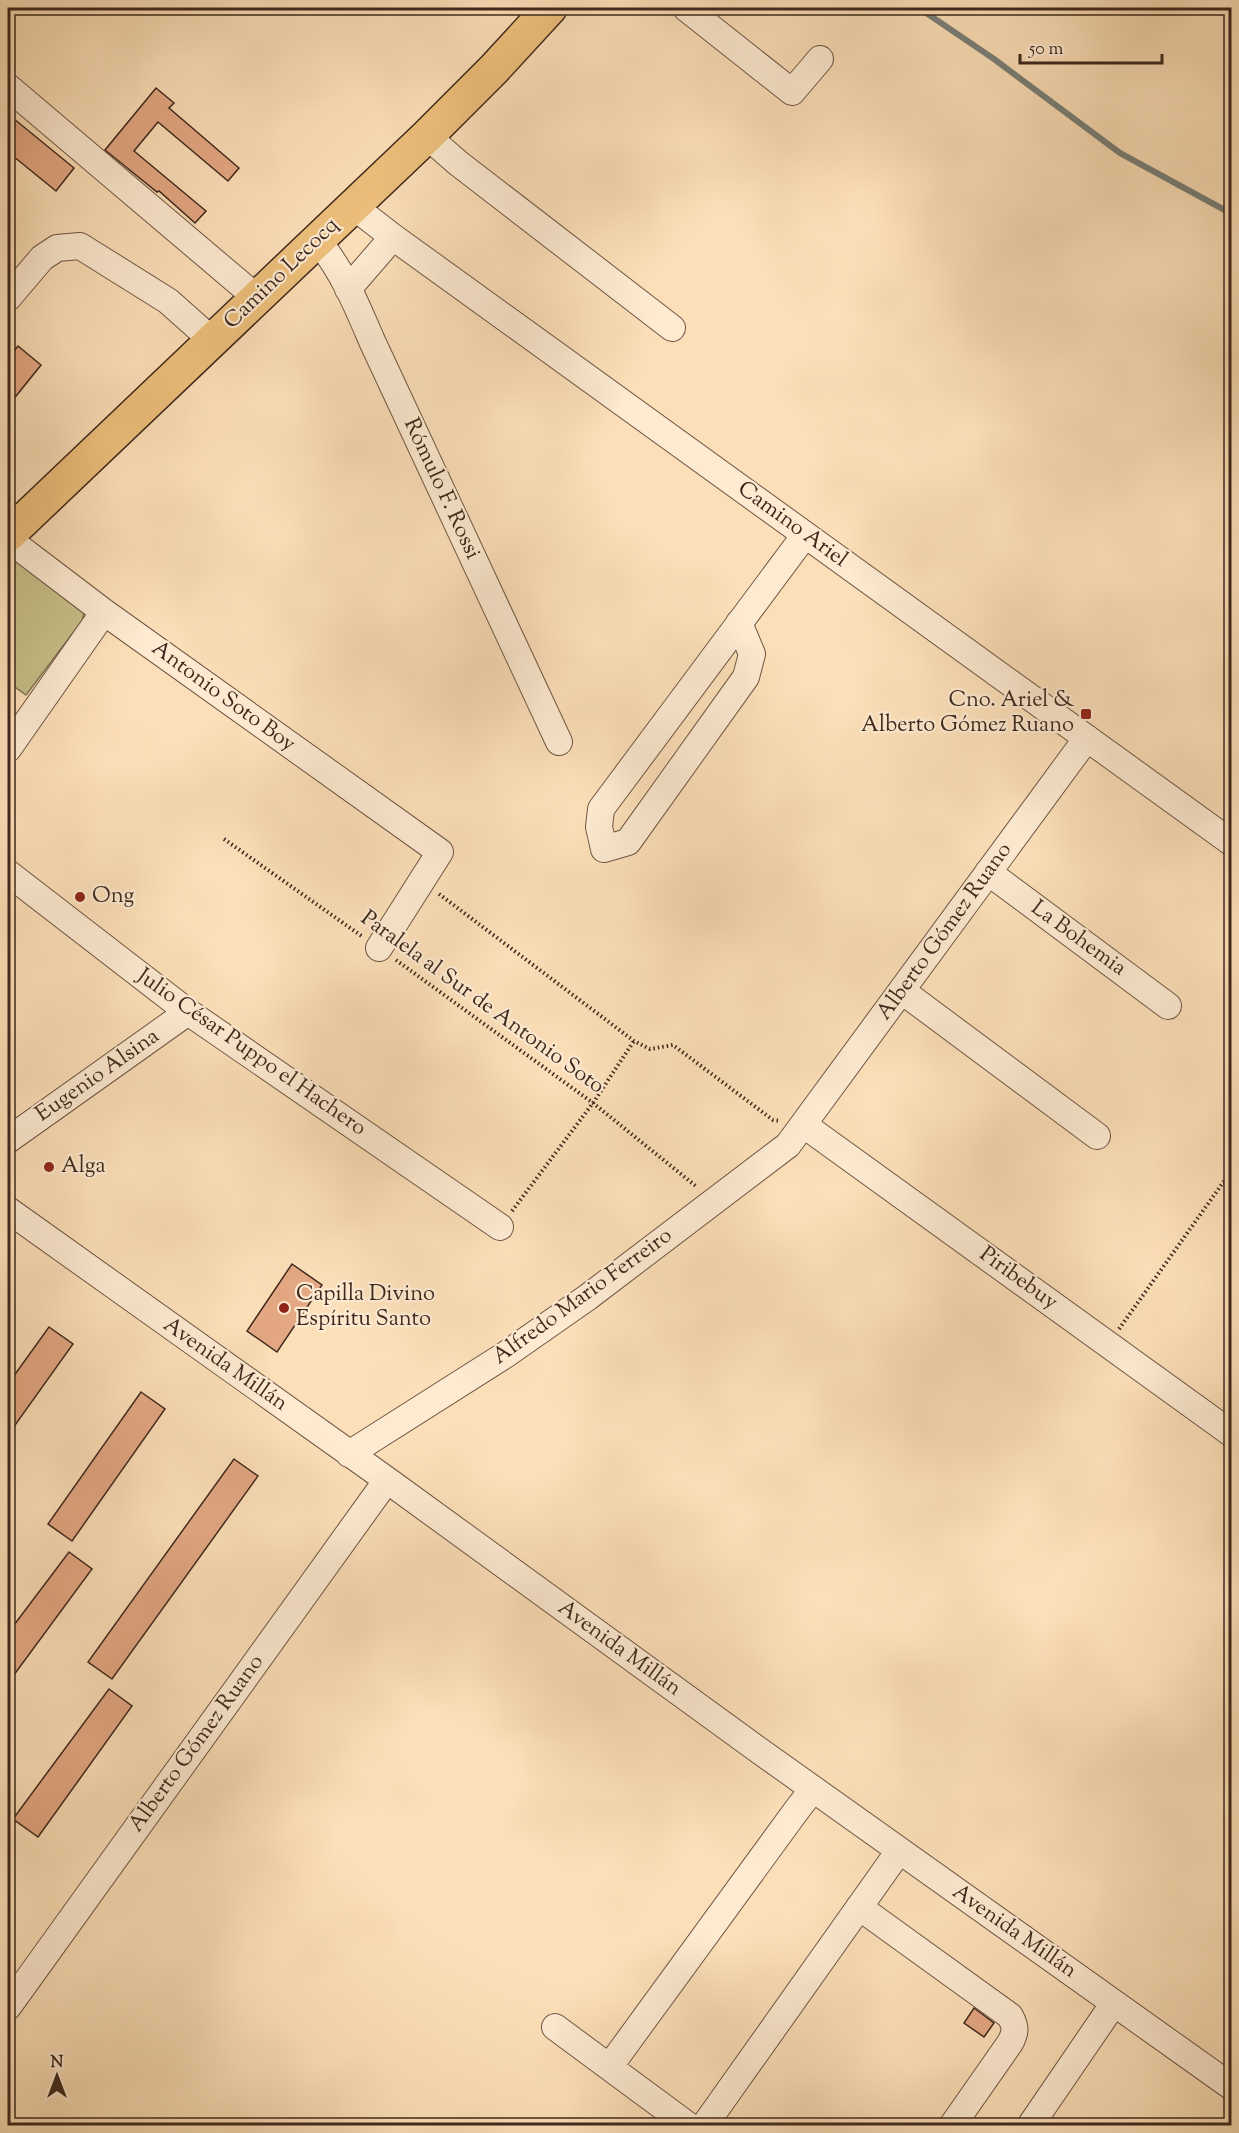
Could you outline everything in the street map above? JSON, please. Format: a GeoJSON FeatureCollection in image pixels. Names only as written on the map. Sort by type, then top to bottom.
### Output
{"type":"FeatureCollection","features":[{"type":"Feature","properties":{"kind":"main road","name":"Camino Lecocq"},"geometry":{"type":"LineString","coordinates":[[8,537],[427,136],[494,69],[550,8]]}},
{"type":"Feature","properties":{"kind":"street"},"geometry":{"type":"LineString","coordinates":[[686,8],[792,92],[820,59]]}},
{"type":"Feature","properties":{"kind":"street"},"geometry":{"type":"LineString","coordinates":[[8,87],[257,298]]}},
{"type":"Feature","properties":{"kind":"street"},"geometry":{"type":"LineString","coordinates":[[427,136],[458,163],[672,328]]}},
{"type":"Feature","properties":{"kind":"street","name":"Camino Ariel"},"geometry":{"type":"LineString","coordinates":[[353,206],[1232,843]]}},
{"type":"Feature","properties":{"kind":"street"},"geometry":{"type":"LineString","coordinates":[[348,289],[393,237]]}},
{"type":"Feature","properties":{"kind":"street","name":"Rómulo F. Rossi"},"geometry":{"type":"LineString","coordinates":[[317,240],[330,255],[348,289],[559,742]]}},
{"type":"Feature","properties":{"kind":"street"},"geometry":{"type":"LineString","coordinates":[[8,298],[42,258],[57,248],[80,246],[168,301],[213,341]]}},
{"type":"Feature","properties":{"kind":"street"},"geometry":{"type":"LineString","coordinates":[[739,623],[752,654],[746,677],[628,842],[604,849],[599,826],[602,809],[739,623],[805,535]]}},
{"type":"Feature","properties":{"kind":"street","name":"Antonio Soto Boy"},"geometry":{"type":"LineString","coordinates":[[8,537],[104,612],[440,852],[422,881]]}},
{"type":"Feature","properties":{"kind":"street"},"geometry":{"type":"LineString","coordinates":[[8,749],[104,612]]}},
{"type":"Feature","properties":{"kind":"street","name":"Alberto Gómez Ruano"},"geometry":{"type":"LineString","coordinates":[[804,1125],[1087,738]]}},
{"type":"Feature","properties":{"kind":"street","name":"La Bohemia"},"geometry":{"type":"LineString","coordinates":[[988,872],[1168,1006]]}},
{"type":"Feature","properties":{"kind":"street","name":"Julio César Puppo el Hachero"},"geometry":{"type":"LineString","coordinates":[[8,873],[188,1012],[500,1227]]}},
{"type":"Feature","properties":{"kind":"street"},"geometry":{"type":"LineString","coordinates":[[379,948],[422,881]]}},
{"type":"Feature","properties":{"kind":"street"},"geometry":{"type":"LineString","coordinates":[[902,991],[1097,1136]]}},
{"type":"Feature","properties":{"kind":"street","name":"Eugenio Alsina"},"geometry":{"type":"LineString","coordinates":[[8,1140],[188,1012]]}},
{"type":"Feature","properties":{"kind":"street","name":"Alfredo Mario Ferreiro"},"geometry":{"type":"LineString","coordinates":[[349,1454],[505,1355],[570,1310],[788,1145],[804,1125]]}},
{"type":"Feature","properties":{"kind":"street","name":"Piribebuy"},"geometry":{"type":"LineString","coordinates":[[804,1125],[1232,1434]]}},
{"type":"Feature","properties":{"kind":"street","name":"Avenida Millán"},"geometry":{"type":"LineString","coordinates":[[8,1210],[387,1480],[899,1851],[1232,2087]]}},
{"type":"Feature","properties":{"kind":"street","name":"Alberto Gómez Ruano"},"geometry":{"type":"LineString","coordinates":[[8,2007],[387,1480]]}},
{"type":"Feature","properties":{"kind":"street"},"geometry":{"type":"LineString","coordinates":[[609,2066],[813,1789]]}},
{"type":"Feature","properties":{"kind":"street"},"geometry":{"type":"LineString","coordinates":[[704,2126],[899,1851]]}},
{"type":"Feature","properties":{"kind":"street"},"geometry":{"type":"LineString","coordinates":[[859,1907],[1010,2016],[1014,2024],[1016,2033],[1010,2043],[952,2126]]}},
{"type":"Feature","properties":{"kind":"street"},"geometry":{"type":"LineString","coordinates":[[1030,2126],[1114,2003]]}},
{"type":"Feature","properties":{"kind":"street"},"geometry":{"type":"LineString","coordinates":[[555,2027],[689,2126]]}},
{"type":"Feature","properties":{"kind":"path","name":"Paralela al Sur de Antonio Soto"},"geometry":{"type":"LineString","coordinates":[[224,838],[593,1103],[714,1201]]}},
{"type":"Feature","properties":{"kind":"path"},"geometry":{"type":"LineString","coordinates":[[422,881],[634,1041],[650,1049],[673,1045],[773,1120],[804,1125]]}},
{"type":"Feature","properties":{"kind":"path"},"geometry":{"type":"LineString","coordinates":[[500,1227],[593,1103],[634,1041]]}},
{"type":"Feature","properties":{"kind":"path"},"geometry":{"type":"LineString","coordinates":[[1108,1345],[1232,1170]]}},
{"type":"Feature","properties":{"kind":"path"},"geometry":{"type":"LineString","coordinates":[[1222,1183],[1232,1183]]}},
{"type":"Feature","properties":{"kind":"shaded area"},"geometry":{"type":"Polygon","coordinates":[[[8,556],[15,556],[81,606],[84,613],[82,621],[26,695],[8,682],[8,556]]]}},
{"type":"Feature","properties":{"kind":"building"},"geometry":{"type":"Polygon","coordinates":[[[156,88],[174,103],[169,108],[239,168],[228,181],[158,122],[134,151],[206,211],[195,223],[159,191],[157,192],[105,150],[156,88]]]}},
{"type":"Feature","properties":{"kind":"building"},"geometry":{"type":"Polygon","coordinates":[[[8,114],[74,168],[56,191],[8,152],[8,114]]]}},
{"type":"Feature","properties":{"kind":"building"},"geometry":{"type":"Polygon","coordinates":[[[18,346],[41,365],[8,406],[8,358],[18,346]]]}},
{"type":"Feature","properties":{"kind":"building","name":"Capilla Divino Espíritu Santo"},"geometry":{"type":"Polygon","coordinates":[[[292,1264],[322,1285],[277,1352],[247,1331],[292,1264]]]}},
{"type":"Feature","properties":{"kind":"building"},"geometry":{"type":"Polygon","coordinates":[[[49,1327],[73,1344],[8,1435],[8,1384],[49,1327]]]}},
{"type":"Feature","properties":{"kind":"building"},"geometry":{"type":"Polygon","coordinates":[[[141,1392],[165,1409],[72,1541],[48,1524],[141,1392]]]}},
{"type":"Feature","properties":{"kind":"building"},"geometry":{"type":"Polygon","coordinates":[[[234,1459],[258,1476],[112,1679],[88,1662],[234,1459]]]}},
{"type":"Feature","properties":{"kind":"building"},"geometry":{"type":"Polygon","coordinates":[[[69,1552],[92,1569],[8,1683],[8,1633],[69,1552]]]}},
{"type":"Feature","properties":{"kind":"building"},"geometry":{"type":"Polygon","coordinates":[[[109,1689],[132,1706],[38,1837],[13,1819],[109,1689]]]}},
{"type":"Feature","properties":{"kind":"building"},"geometry":{"type":"Polygon","coordinates":[[[974,2008],[994,2023],[984,2037],[964,2023],[974,2008]]]}},
{"type":"Feature","properties":{"kind":"waterway"},"geometry":{"type":"LineString","coordinates":[[919,8],[994,59],[1120,153],[1232,214]]}},
{"type":"Feature","properties":{"kind":"place","name":"Cno. Ariel & Alberto Gómez Ruano"},"geometry":{"type":"Point","coordinates":[1086,714]}},
{"type":"Feature","properties":{"kind":"place","name":"Ong"},"geometry":{"type":"Point","coordinates":[80,897]}},
{"type":"Feature","properties":{"kind":"place","name":"Alga"},"geometry":{"type":"Point","coordinates":[49,1167]}},
{"type":"Feature","properties":{"kind":"place","name":"Capilla Divino Espíritu Santo"},"geometry":{"type":"Point","coordinates":[284,1308]}}]}
